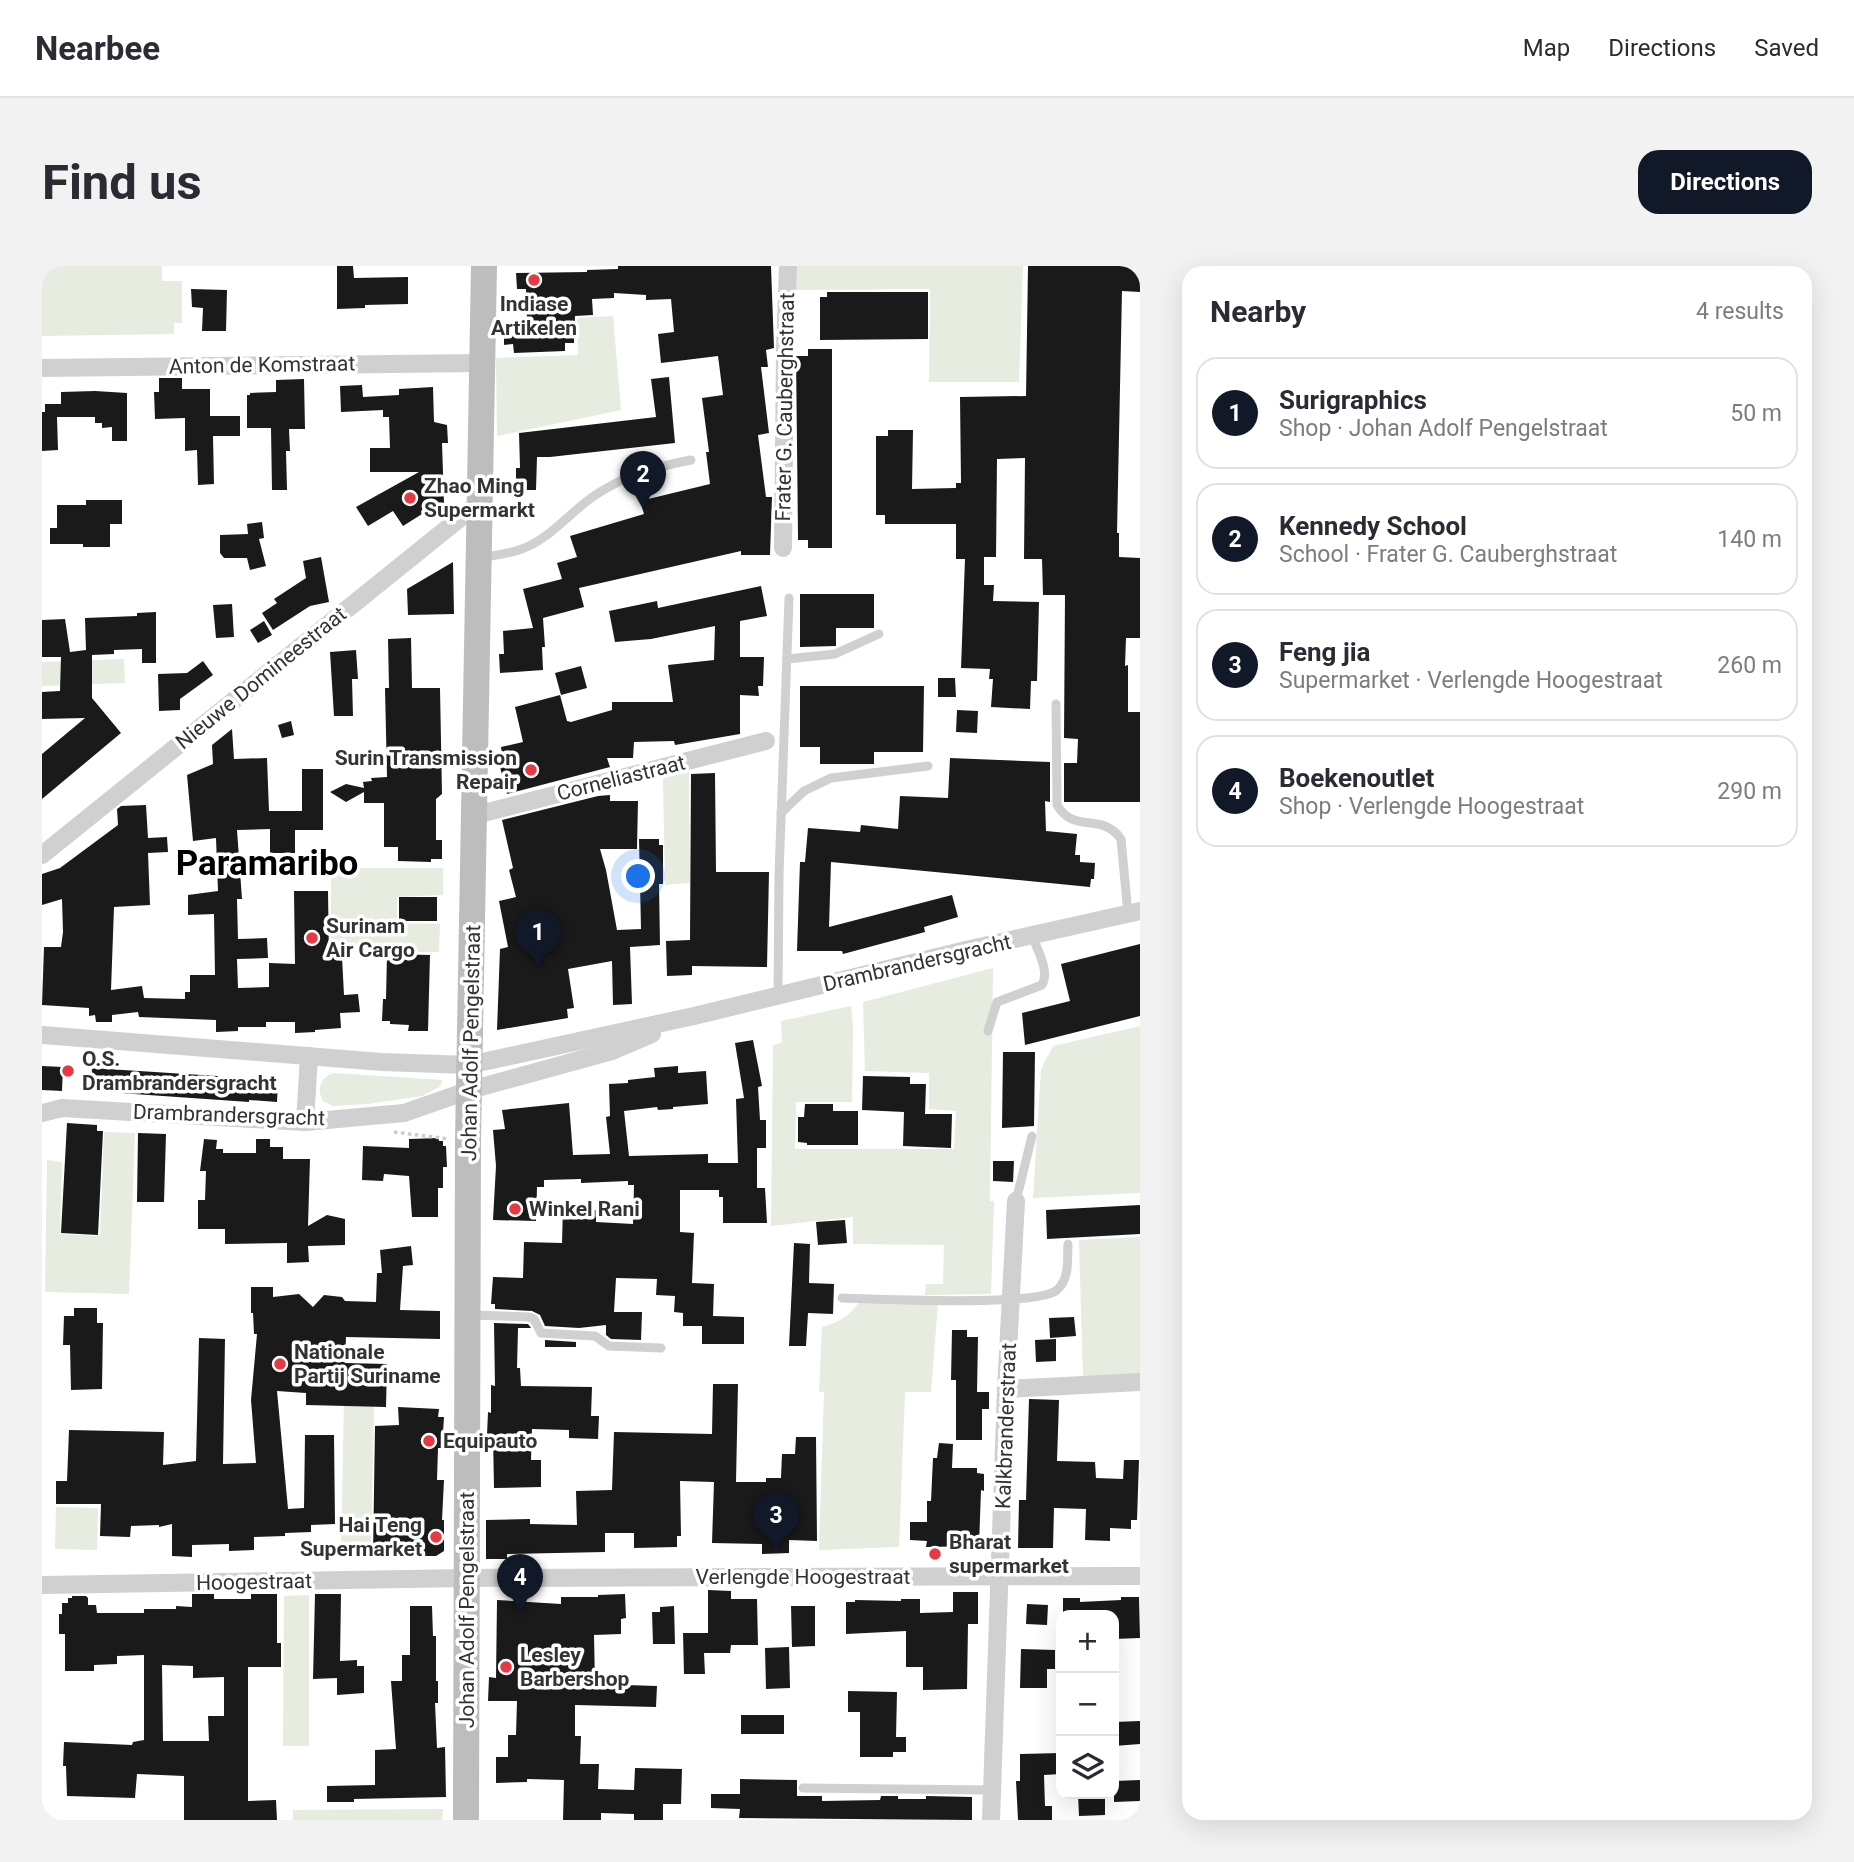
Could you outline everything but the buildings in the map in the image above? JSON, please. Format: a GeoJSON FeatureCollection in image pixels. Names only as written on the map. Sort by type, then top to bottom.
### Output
{"type":"FeatureCollection","features":[{"type":"Feature","properties":{"kind":"main road","name":"Johan Adolf Pengelstraat"},"geometry":{"type":"LineString","coordinates":[[466,1820],[470,1077],[484,266]]}},
{"type":"Feature","properties":{"kind":"street","name":"Frater G. Cauberghstraat"},"geometry":{"type":"LineString","coordinates":[[783,548],[788,266]]}},
{"type":"Feature","properties":{"kind":"street","name":"Anton de Komstraat"},"geometry":{"type":"LineString","coordinates":[[42,368],[481,363]]}},
{"type":"Feature","properties":{"kind":"street","name":"Nieuwe Domineestraat"},"geometry":{"type":"LineString","coordinates":[[42,855],[480,502]]}},
{"type":"Feature","properties":{"kind":"street","name":"Corneliastraat"},"geometry":{"type":"LineString","coordinates":[[476,815],[766,741]]}},
{"type":"Feature","properties":{"kind":"street","name":"Drambrandersgracht"},"geometry":{"type":"LineString","coordinates":[[42,1112],[62,1108],[305,1122],[404,1113],[470,1077],[694,1016],[1134,913]]}},
{"type":"Feature","properties":{"kind":"street","name":"Drambrandersgracht"},"geometry":{"type":"LineString","coordinates":[[42,1035],[309,1056],[470,1077],[612,1051],[694,1016]]}},
{"type":"Feature","properties":{"kind":"street"},"geometry":{"type":"LineString","coordinates":[[305,1122],[309,1056]]}},
{"type":"Feature","properties":{"kind":"street","name":"Kalkbranderstraat"},"geometry":{"type":"LineString","coordinates":[[991,1820],[1006,1389],[1016,1201]]}},
{"type":"Feature","properties":{"kind":"street"},"geometry":{"type":"LineString","coordinates":[[1006,1389],[1140,1382]]}},
{"type":"Feature","properties":{"kind":"street","name":"Verlengde Hoogestraat"},"geometry":{"type":"LineString","coordinates":[[467,1578],[1140,1576]]}},
{"type":"Feature","properties":{"kind":"street","name":"Hoogestraat"},"geometry":{"type":"LineString","coordinates":[[42,1585],[467,1578]]}},
{"type":"Feature","properties":{"kind":"lane"},"geometry":{"type":"LineString","coordinates":[[480,558],[518,551],[535,543],[594,495],[618,482],[649,468],[691,460]]}},
{"type":"Feature","properties":{"kind":"lane"},"geometry":{"type":"LineString","coordinates":[[778,996],[789,598]]}},
{"type":"Feature","properties":{"kind":"lane"},"geometry":{"type":"LineString","coordinates":[[787,659],[835,654],[879,634]]}},
{"type":"Feature","properties":{"kind":"lane"},"geometry":{"type":"LineString","coordinates":[[1056,704],[1057,805],[1061,812],[1073,821],[1103,824],[1116,832],[1121,839],[1134,913]]}},
{"type":"Feature","properties":{"kind":"lane"},"geometry":{"type":"LineString","coordinates":[[781,813],[804,792],[831,778],[928,766]]}},
{"type":"Feature","properties":{"kind":"lane"},"geometry":{"type":"LineString","coordinates":[[988,1031],[997,1002],[1044,982],[1046,975],[1032,935]]}},
{"type":"Feature","properties":{"kind":"lane"},"geometry":{"type":"LineString","coordinates":[[1016,1201],[1032,1136]]}},
{"type":"Feature","properties":{"kind":"lane"},"geometry":{"type":"LineString","coordinates":[[842,1298],[1012,1300],[1054,1293],[1067,1273],[1068,1244]]}},
{"type":"Feature","properties":{"kind":"lane"},"geometry":{"type":"LineString","coordinates":[[469,1315],[529,1317],[534,1319],[541,1333],[595,1336],[609,1346],[661,1348]]}},
{"type":"Feature","properties":{"kind":"lane"},"geometry":{"type":"LineString","coordinates":[[803,1788],[991,1790]]}},
{"type":"Feature","properties":{"kind":"shaded area"},"geometry":{"type":"Polygon","coordinates":[[[42,266],[162,266],[162,281],[182,281],[182,323],[174,323],[174,334],[42,336],[42,266]]]}},
{"type":"Feature","properties":{"kind":"shaded area"},"geometry":{"type":"Polygon","coordinates":[[[795,266],[1023,266],[1019,382],[929,382],[930,289],[794,290],[795,266]]]}},
{"type":"Feature","properties":{"kind":"shaded area"},"geometry":{"type":"Polygon","coordinates":[[[613,316],[621,410],[497,436],[496,358],[578,355],[577,318],[613,316]]]}},
{"type":"Feature","properties":{"kind":"shaded area"},"geometry":{"type":"Polygon","coordinates":[[[124,659],[125,683],[42,686],[42,662],[124,659]]]}},
{"type":"Feature","properties":{"kind":"shaded area"},"geometry":{"type":"Polygon","coordinates":[[[689,772],[690,883],[665,885],[663,778],[689,772]]]}},
{"type":"Feature","properties":{"kind":"shaded area"},"geometry":{"type":"Polygon","coordinates":[[[331,868],[443,868],[443,895],[397,897],[397,923],[440,924],[439,952],[331,952],[331,868]]]}},
{"type":"Feature","properties":{"kind":"shaded area"},"geometry":{"type":"Polygon","coordinates":[[[993,968],[990,1201],[994,1201],[991,1294],[925,1295],[926,1284],[943,1284],[944,1245],[853,1244],[853,1217],[771,1226],[773,1045],[782,1043],[781,1021],[851,1006],[852,1102],[796,1102],[795,1149],[954,1149],[956,1111],[929,1109],[929,1073],[865,1071],[863,1002],[993,968]]]}},
{"type":"Feature","properties":{"kind":"shaded area"},"geometry":{"type":"Polygon","coordinates":[[[1140,1026],[1140,1193],[1033,1198],[1041,1069],[1053,1046],[1140,1026]]]}},
{"type":"Feature","properties":{"kind":"shaded area"},"geometry":{"type":"Polygon","coordinates":[[[330,1074],[442,1080],[441,1086],[422,1096],[333,1106],[323,1101],[320,1093],[321,1083],[330,1074]]]}},
{"type":"Feature","properties":{"kind":"shaded area"},"geometry":{"type":"Polygon","coordinates":[[[104,1132],[135,1133],[129,1294],[45,1292],[47,1160],[62,1162],[60,1234],[100,1236],[104,1132]]]}},
{"type":"Feature","properties":{"kind":"shaded area"},"geometry":{"type":"Polygon","coordinates":[[[1140,1237],[1140,1374],[1083,1377],[1079,1240],[1140,1237]]]}},
{"type":"Feature","properties":{"kind":"shaded area"},"geometry":{"type":"Polygon","coordinates":[[[860,1301],[938,1303],[931,1392],[905,1392],[899,1547],[819,1550],[824,1392],[819,1392],[822,1327],[844,1318],[860,1301]]]}},
{"type":"Feature","properties":{"kind":"shaded area"},"geometry":{"type":"Polygon","coordinates":[[[344,1404],[374,1404],[371,1550],[341,1550],[344,1404]]]}},
{"type":"Feature","properties":{"kind":"shaded area"},"geometry":{"type":"Polygon","coordinates":[[[56,1507],[98,1508],[97,1550],[55,1549],[56,1507]]]}},
{"type":"Feature","properties":{"kind":"shaded area"},"geometry":{"type":"Polygon","coordinates":[[[309,1595],[309,1746],[283,1746],[284,1596],[309,1595]]]}},
{"type":"Feature","properties":{"kind":"shaded area"},"geometry":{"type":"Polygon","coordinates":[[[443,1809],[442,1820],[293,1820],[293,1810],[443,1809]]]}},
{"type":"Feature","properties":{"kind":"place","name":"Indiase Artikelen"},"geometry":{"type":"Point","coordinates":[534,280]}},
{"type":"Feature","properties":{"kind":"place","name":"Zhao Ming Supermarkt"},"geometry":{"type":"Point","coordinates":[410,498]}},
{"type":"Feature","properties":{"kind":"place","name":"Kennedy School"},"geometry":{"type":"Point","coordinates":[643,509]}},
{"type":"Feature","properties":{"kind":"place","name":"Surin Transmission Repair"},"geometry":{"type":"Point","coordinates":[531,770]}},
{"type":"Feature","properties":{"kind":"place","name":"Surinam Air Cargo"},"geometry":{"type":"Point","coordinates":[312,938]}},
{"type":"Feature","properties":{"kind":"place","name":"Surigraphics"},"geometry":{"type":"Point","coordinates":[538,967]}},
{"type":"Feature","properties":{"kind":"place","name":"O.S. Drambrandersgracht"},"geometry":{"type":"Point","coordinates":[68,1071]}},
{"type":"Feature","properties":{"kind":"place","name":"Winkel Rani"},"geometry":{"type":"Point","coordinates":[515,1209]}},
{"type":"Feature","properties":{"kind":"place","name":"Nationale Partij Suriname"},"geometry":{"type":"Point","coordinates":[280,1364]}},
{"type":"Feature","properties":{"kind":"place","name":"Equipauto"},"geometry":{"type":"Point","coordinates":[429,1441]}},
{"type":"Feature","properties":{"kind":"place","name":"Hai Teng Supermarket"},"geometry":{"type":"Point","coordinates":[436,1537]}},
{"type":"Feature","properties":{"kind":"place","name":"Feng jia"},"geometry":{"type":"Point","coordinates":[776,1550]}},
{"type":"Feature","properties":{"kind":"place","name":"Bharat supermarket"},"geometry":{"type":"Point","coordinates":[935,1554]}},
{"type":"Feature","properties":{"kind":"place","name":"Boekenoutlet"},"geometry":{"type":"Point","coordinates":[520,1612]}},
{"type":"Feature","properties":{"kind":"place","name":"Lesley Barbershop"},"geometry":{"type":"Point","coordinates":[506,1667]}},
{"type":"Feature","properties":{"kind":"district","name":"Paramaribo"},"geometry":{"type":"Point","coordinates":[267,863]}}]}
